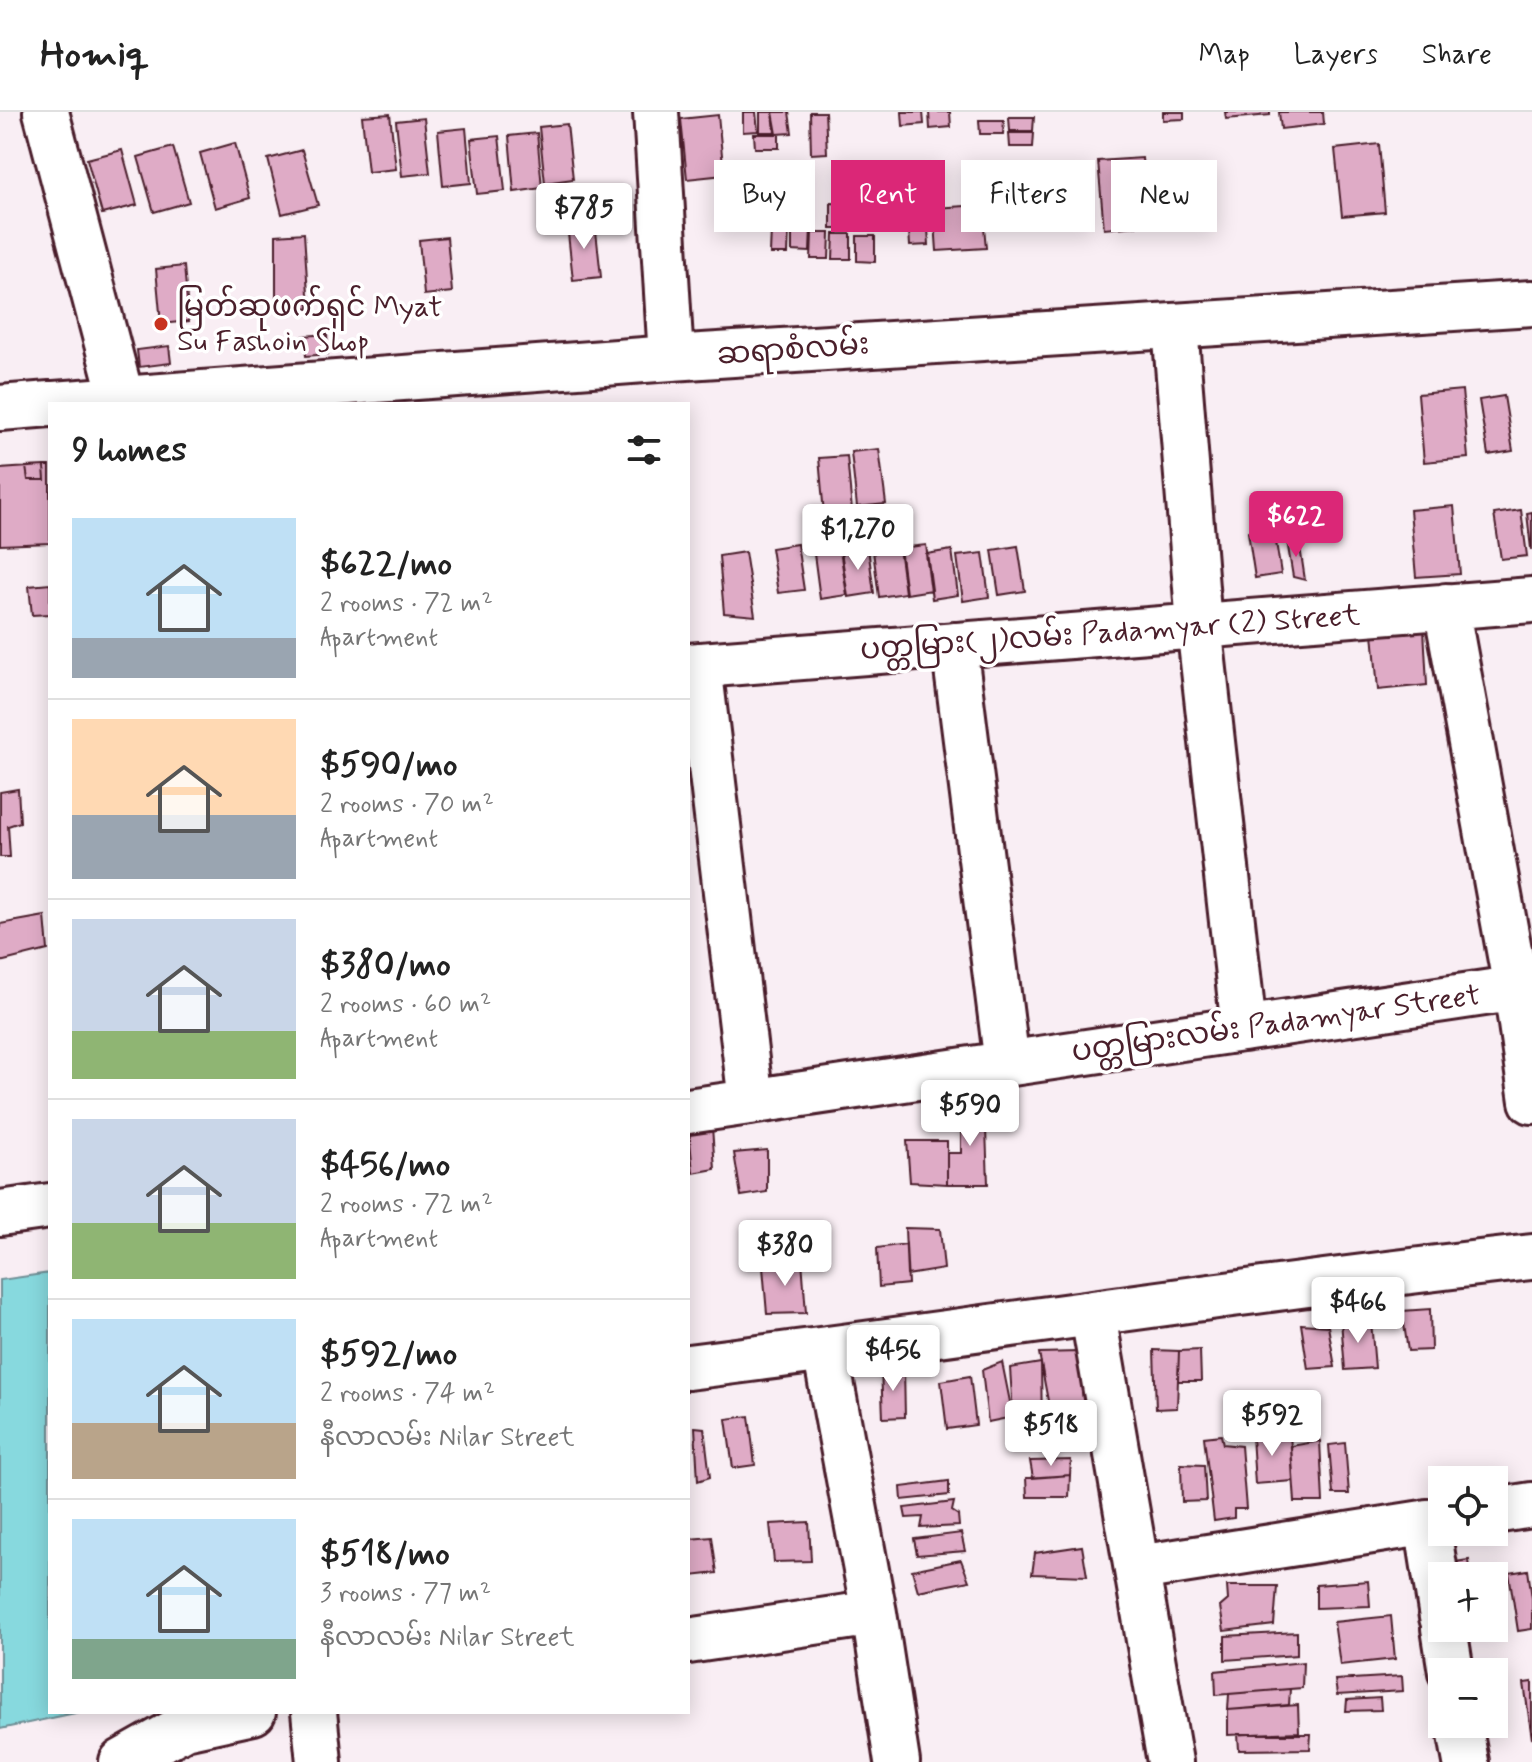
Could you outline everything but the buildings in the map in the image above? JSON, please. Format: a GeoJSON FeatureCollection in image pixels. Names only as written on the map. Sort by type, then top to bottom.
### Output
{"type":"FeatureCollection","features":[{"type":"Feature","properties":{"kind":"street"},"geometry":{"type":"LineString","coordinates":[[46,112],[123,402]]}},
{"type":"Feature","properties":{"kind":"street"},"geometry":{"type":"LineString","coordinates":[[656,112],[671,358]]}},
{"type":"Feature","properties":{"kind":"street","name":"ဆရာစံလမ်း"},"geometry":{"type":"LineString","coordinates":[[123,402],[671,358],[1532,303]]}},
{"type":"Feature","properties":{"kind":"street"},"geometry":{"type":"LineString","coordinates":[[1175,327],[1199,625],[1244,1029]]}},
{"type":"Feature","properties":{"kind":"street","name":"ဆရာစံလမ်း"},"geometry":{"type":"LineString","coordinates":[[0,408],[48,404]]}},
{"type":"Feature","properties":{"kind":"street","name":"ပတ္တမြား(၂)လမ်း Padamyar (2) Street"},"geometry":{"type":"LineString","coordinates":[[694,666],[1532,600]]}},
{"type":"Feature","properties":{"kind":"street"},"geometry":{"type":"LineString","coordinates":[[1446,606],[1524,987],[1532,1101]]}},
{"type":"Feature","properties":{"kind":"street"},"geometry":{"type":"LineString","coordinates":[[954,645],[1007,1064]]}},
{"type":"Feature","properties":{"kind":"street"},"geometry":{"type":"LineString","coordinates":[[694,666],[751,1102]]}},
{"type":"Feature","properties":{"kind":"street","name":"ပတ္တမြားလမ်း Padamyar Street"},"geometry":{"type":"LineString","coordinates":[[690,1111],[1524,987]]}},
{"type":"Feature","properties":{"kind":"street"},"geometry":{"type":"LineString","coordinates":[[0,1213],[48,1206]]}},
{"type":"Feature","properties":{"kind":"street"},"geometry":{"type":"LineString","coordinates":[[690,1367],[1367,1276],[1532,1257]]}},
{"type":"Feature","properties":{"kind":"street"},"geometry":{"type":"LineString","coordinates":[[1093,1315],[1170,1762]]}},
{"type":"Feature","properties":{"kind":"street"},"geometry":{"type":"LineString","coordinates":[[825,1350],[874,1613],[897,1762]]}},
{"type":"Feature","properties":{"kind":"street"},"geometry":{"type":"LineString","coordinates":[[1508,1509],[1532,1505]]}},
{"type":"Feature","properties":{"kind":"street"},"geometry":{"type":"LineString","coordinates":[[1138,1568],[1428,1522]]}},
{"type":"Feature","properties":{"kind":"street"},"geometry":{"type":"LineString","coordinates":[[690,1641],[874,1613]]}},
{"type":"Feature","properties":{"kind":"street"},"geometry":{"type":"LineString","coordinates":[[122,1762],[184,1727],[244,1714]]}},
{"type":"Feature","properties":{"kind":"street"},"geometry":{"type":"LineString","coordinates":[[314,1714],[319,1762]]}},
{"type":"Feature","properties":{"kind":"street"},"geometry":{"type":"LineString","coordinates":[[1462,1738],[1466,1762]]}},
{"type":"Feature","properties":{"kind":"water"},"geometry":{"type":"Polygon","coordinates":[[[48,1273],[48,1714],[71,1714],[0,1729],[0,1280],[48,1273]]]}},
{"type":"Feature","properties":{"kind":"place","name":"မြတ်ဆုဖက်ရှင် Myat Su Fashoin Shop"},"geometry":{"type":"Point","coordinates":[161,324]}}]}
